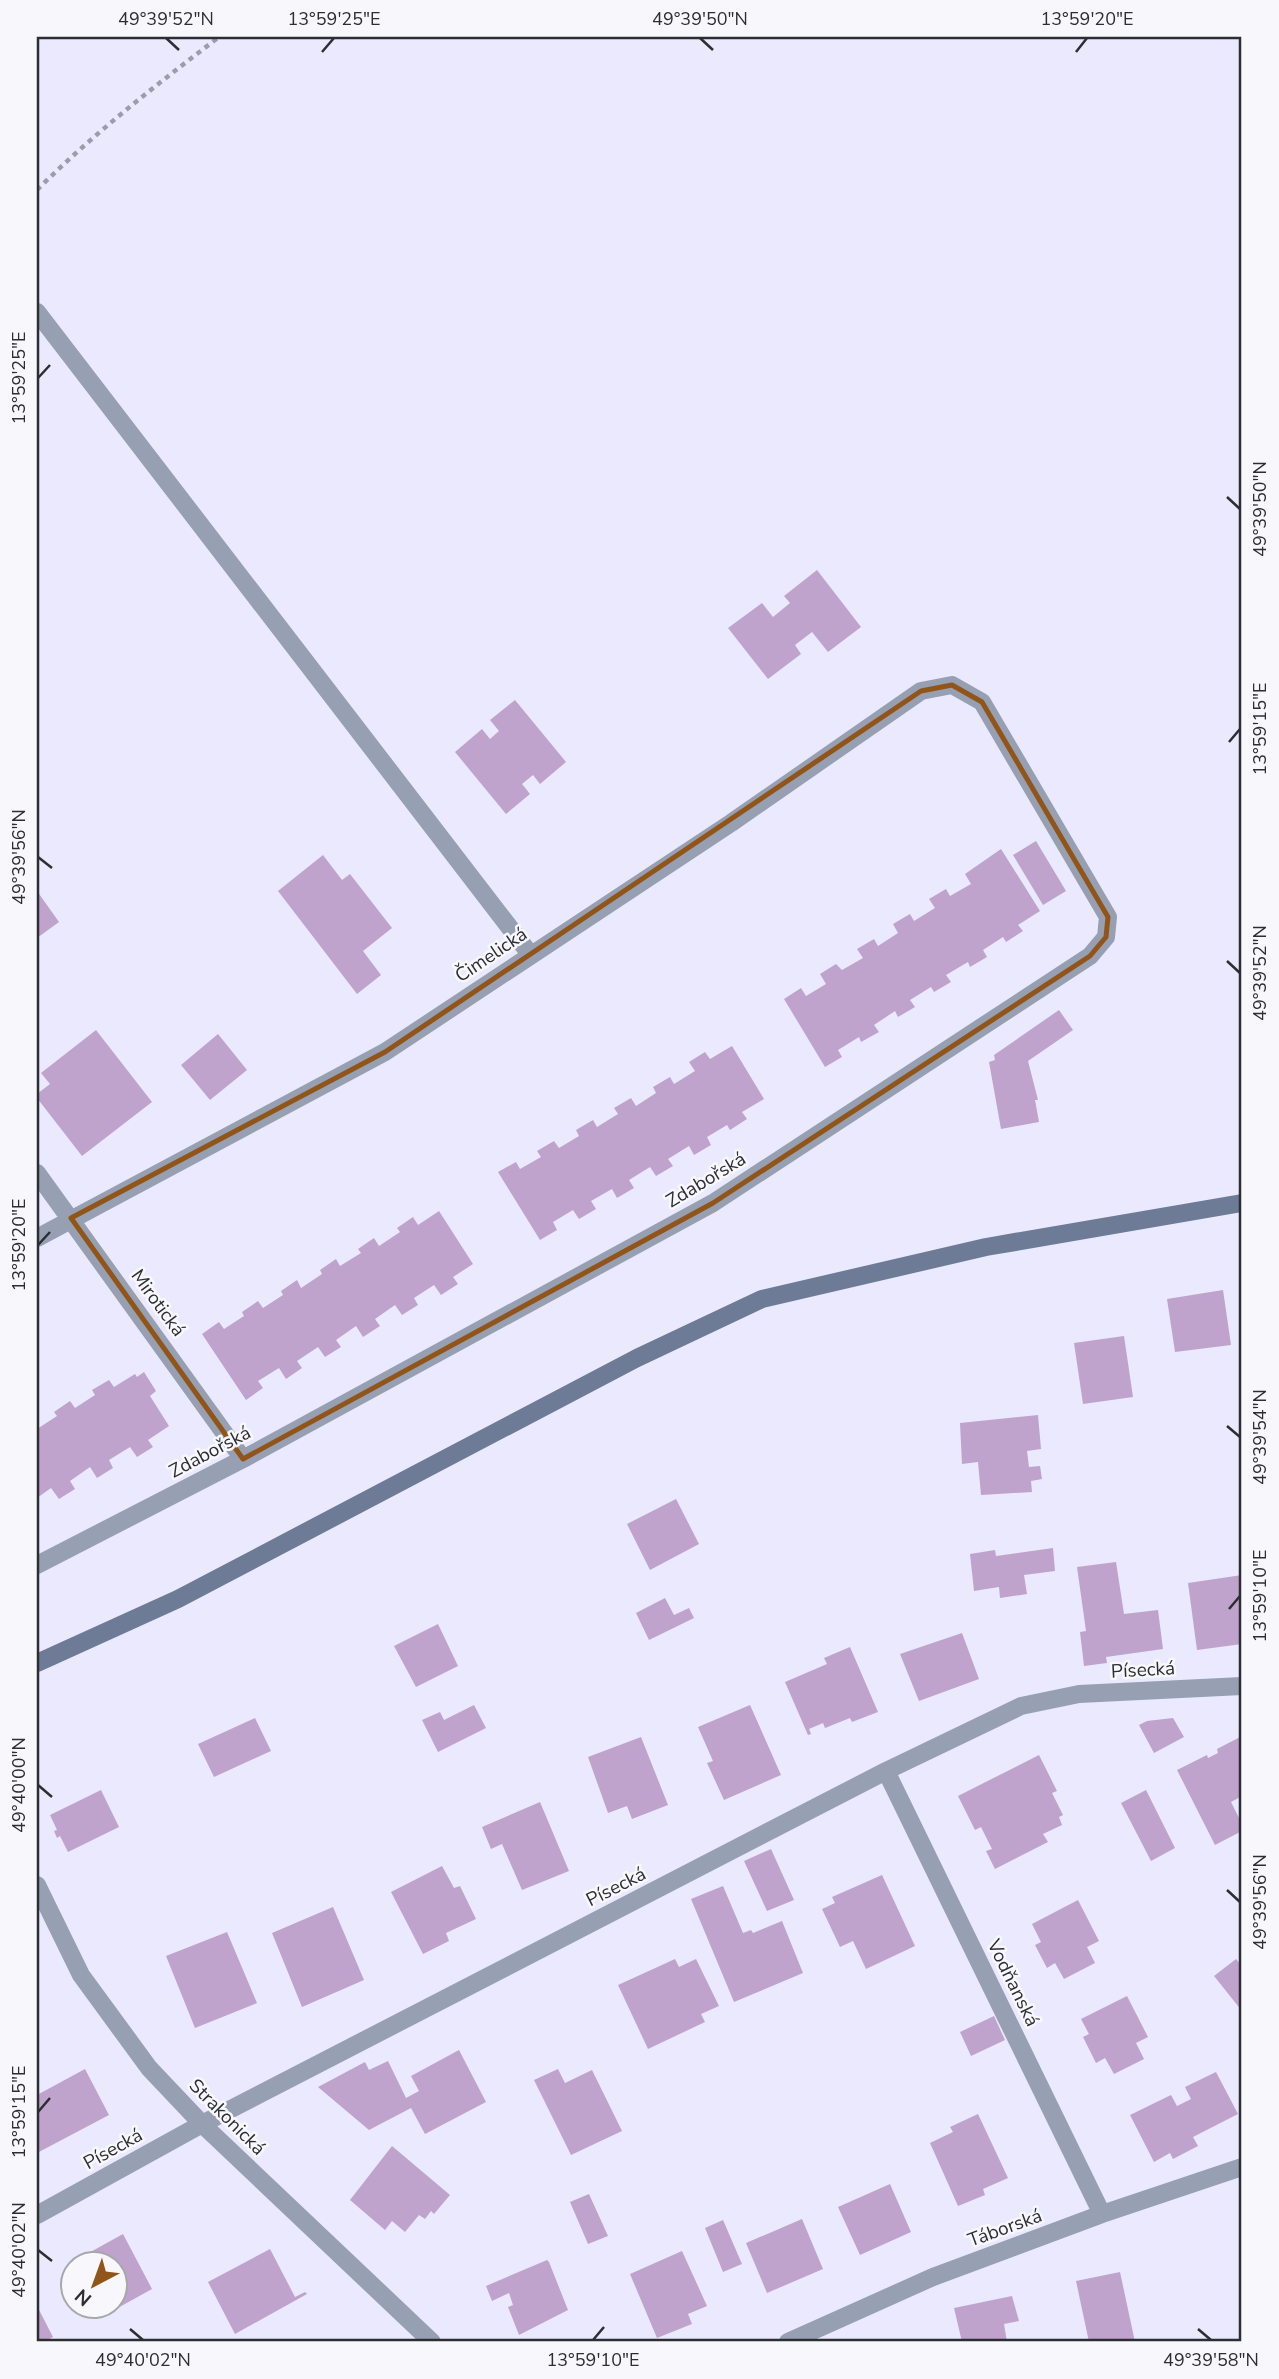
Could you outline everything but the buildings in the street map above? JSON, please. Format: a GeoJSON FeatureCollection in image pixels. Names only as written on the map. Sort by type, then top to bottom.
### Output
{"type":"FeatureCollection","features":[{"type":"Feature","properties":{"kind":"street"},"geometry":{"type":"LineString","coordinates":[[37,312],[530,954]]}},
{"type":"Feature","properties":{"kind":"street","name":"Čimelická"},"geometry":{"type":"LineString","coordinates":[[37,1238],[385,1052],[731,823],[921,691],[952,685]]}},
{"type":"Feature","properties":{"kind":"street","name":"Zdabořská"},"geometry":{"type":"LineString","coordinates":[[37,1565],[243,1459],[713,1203],[1090,957],[1106,937],[1108,918],[982,702],[952,685]]}},
{"type":"Feature","properties":{"kind":"street","name":"Mirotická"},"geometry":{"type":"LineString","coordinates":[[37,1173],[243,1459]]}},
{"type":"Feature","properties":{"kind":"street"},"geometry":{"type":"LineString","coordinates":[[37,1663],[178,1599],[637,1358],[762,1299],[986,1247],[1242,1203]]}},
{"type":"Feature","properties":{"kind":"street","name":"Písecká"},"geometry":{"type":"LineString","coordinates":[[37,2215],[202,2124],[886,1771],[1021,1706],[1079,1694],[1242,1686]]}},
{"type":"Feature","properties":{"kind":"street","name":"Vodňanská"},"geometry":{"type":"LineString","coordinates":[[886,1771],[1102,2214]]}},
{"type":"Feature","properties":{"kind":"street","name":"Strakonická"},"geometry":{"type":"LineString","coordinates":[[37,1885],[81,1975],[149,2068],[202,2124],[432,2342]]}},
{"type":"Feature","properties":{"kind":"street","name":"Táborská"},"geometry":{"type":"LineString","coordinates":[[788,2342],[933,2277],[1102,2214],[1242,2167]]}},
{"type":"Feature","properties":{"kind":"path"},"geometry":{"type":"LineString","coordinates":[[37,190],[74,153],[219,37]]}},
{"type":"Feature","properties":{"kind":"highlighted area"},"geometry":{"type":"Polygon","coordinates":[[[952,685],[982,702],[1108,917],[1106,937],[1090,956],[713,1203],[243,1459],[71,1218],[385,1052],[921,691],[952,685]]]}}]}
